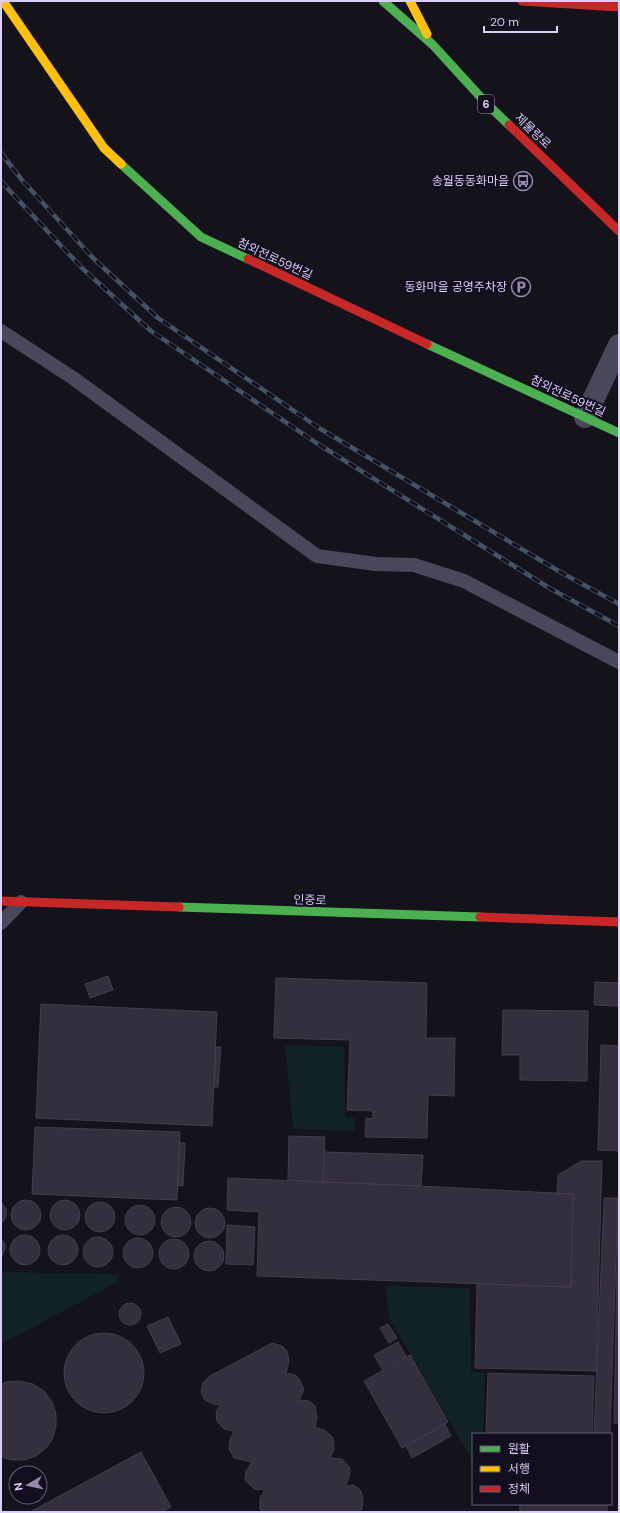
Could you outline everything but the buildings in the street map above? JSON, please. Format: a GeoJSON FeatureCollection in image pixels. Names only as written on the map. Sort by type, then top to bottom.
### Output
{"type":"FeatureCollection","features":[{"type":"Feature","properties":{"kind":"main road","name":"참외전로59번길"},"geometry":{"type":"LineString","coordinates":[[4,1],[104,148],[201,237],[619,432]]}},
{"type":"Feature","properties":{"kind":"main road","name":"제물량로"},"geometry":{"type":"LineString","coordinates":[[383,1],[433,45],[486,103],[619,231]]}},
{"type":"Feature","properties":{"kind":"main road","name":"제물량로"},"geometry":{"type":"LineString","coordinates":[[410,1],[433,45]]}},
{"type":"Feature","properties":{"kind":"main road"},"geometry":{"type":"LineString","coordinates":[[522,1],[619,7]]}},
{"type":"Feature","properties":{"kind":"main road","name":"인중로"},"geometry":{"type":"LineString","coordinates":[[1,901],[619,922]]}},
{"type":"Feature","properties":{"kind":"street"},"geometry":{"type":"LineString","coordinates":[[585,417],[619,345]]}},
{"type":"Feature","properties":{"kind":"lane"},"geometry":{"type":"LineString","coordinates":[[1,331],[73,378],[317,556],[376,564],[414,565],[464,581],[619,662]]}},
{"type":"Feature","properties":{"kind":"lane"},"geometry":{"type":"LineString","coordinates":[[1,923],[21,902]]}},
{"type":"Feature","properties":{"kind":"shaded area"},"geometry":{"type":"Polygon","coordinates":[[[285,1045],[344,1047],[345,1117],[356,1119],[354,1131],[293,1129],[285,1045]]]}},
{"type":"Feature","properties":{"kind":"shaded area"},"geometry":{"type":"Polygon","coordinates":[[[1,1272],[118,1274],[118,1282],[1,1344],[1,1272]]]}},
{"type":"Feature","properties":{"kind":"shaded area"},"geometry":{"type":"Polygon","coordinates":[[[386,1286],[470,1288],[471,1372],[485,1373],[483,1433],[472,1433],[472,1460],[388,1316],[386,1286]]]}},
{"type":"Feature","properties":{"kind":"railway"},"geometry":{"type":"LineString","coordinates":[[1,153],[22,180],[93,258],[158,318],[319,428],[562,573],[619,604]]}},
{"type":"Feature","properties":{"kind":"railway"},"geometry":{"type":"LineString","coordinates":[[1,181],[81,267],[151,331],[318,444],[551,589],[619,626]]}},
{"type":"Feature","properties":{"kind":"traffic: fast"},"geometry":{"type":"LineString","coordinates":[[383,1],[433,45],[486,103],[509,125]]}},
{"type":"Feature","properties":{"kind":"traffic: fast"},"geometry":{"type":"LineString","coordinates":[[121,164],[201,237],[248,259]]}},
{"type":"Feature","properties":{"kind":"traffic: fast"},"geometry":{"type":"LineString","coordinates":[[427,344],[619,433]]}},
{"type":"Feature","properties":{"kind":"traffic: fast"},"geometry":{"type":"LineString","coordinates":[[179,907],[480,917]]}},
{"type":"Feature","properties":{"kind":"traffic: slow"},"geometry":{"type":"LineString","coordinates":[[3,1],[104,148],[121,164]]}},
{"type":"Feature","properties":{"kind":"traffic: slow"},"geometry":{"type":"LineString","coordinates":[[410,1],[427,34]]}},
{"type":"Feature","properties":{"kind":"traffic: jam"},"geometry":{"type":"LineString","coordinates":[[522,1],[619,7]]}},
{"type":"Feature","properties":{"kind":"traffic: jam"},"geometry":{"type":"LineString","coordinates":[[509,125],[619,231]]}},
{"type":"Feature","properties":{"kind":"traffic: jam"},"geometry":{"type":"LineString","coordinates":[[248,259],[427,344]]}},
{"type":"Feature","properties":{"kind":"traffic: jam"},"geometry":{"type":"LineString","coordinates":[[1,901],[179,907]]}},
{"type":"Feature","properties":{"kind":"traffic: jam"},"geometry":{"type":"LineString","coordinates":[[480,917],[619,922]]}},
{"type":"Feature","properties":{"kind":"place","name":"송월동동화마을"},"geometry":{"type":"Point","coordinates":[523,181]}},
{"type":"Feature","properties":{"kind":"place","name":"동화마을 공영주차장"},"geometry":{"type":"Point","coordinates":[521,287]}}]}
